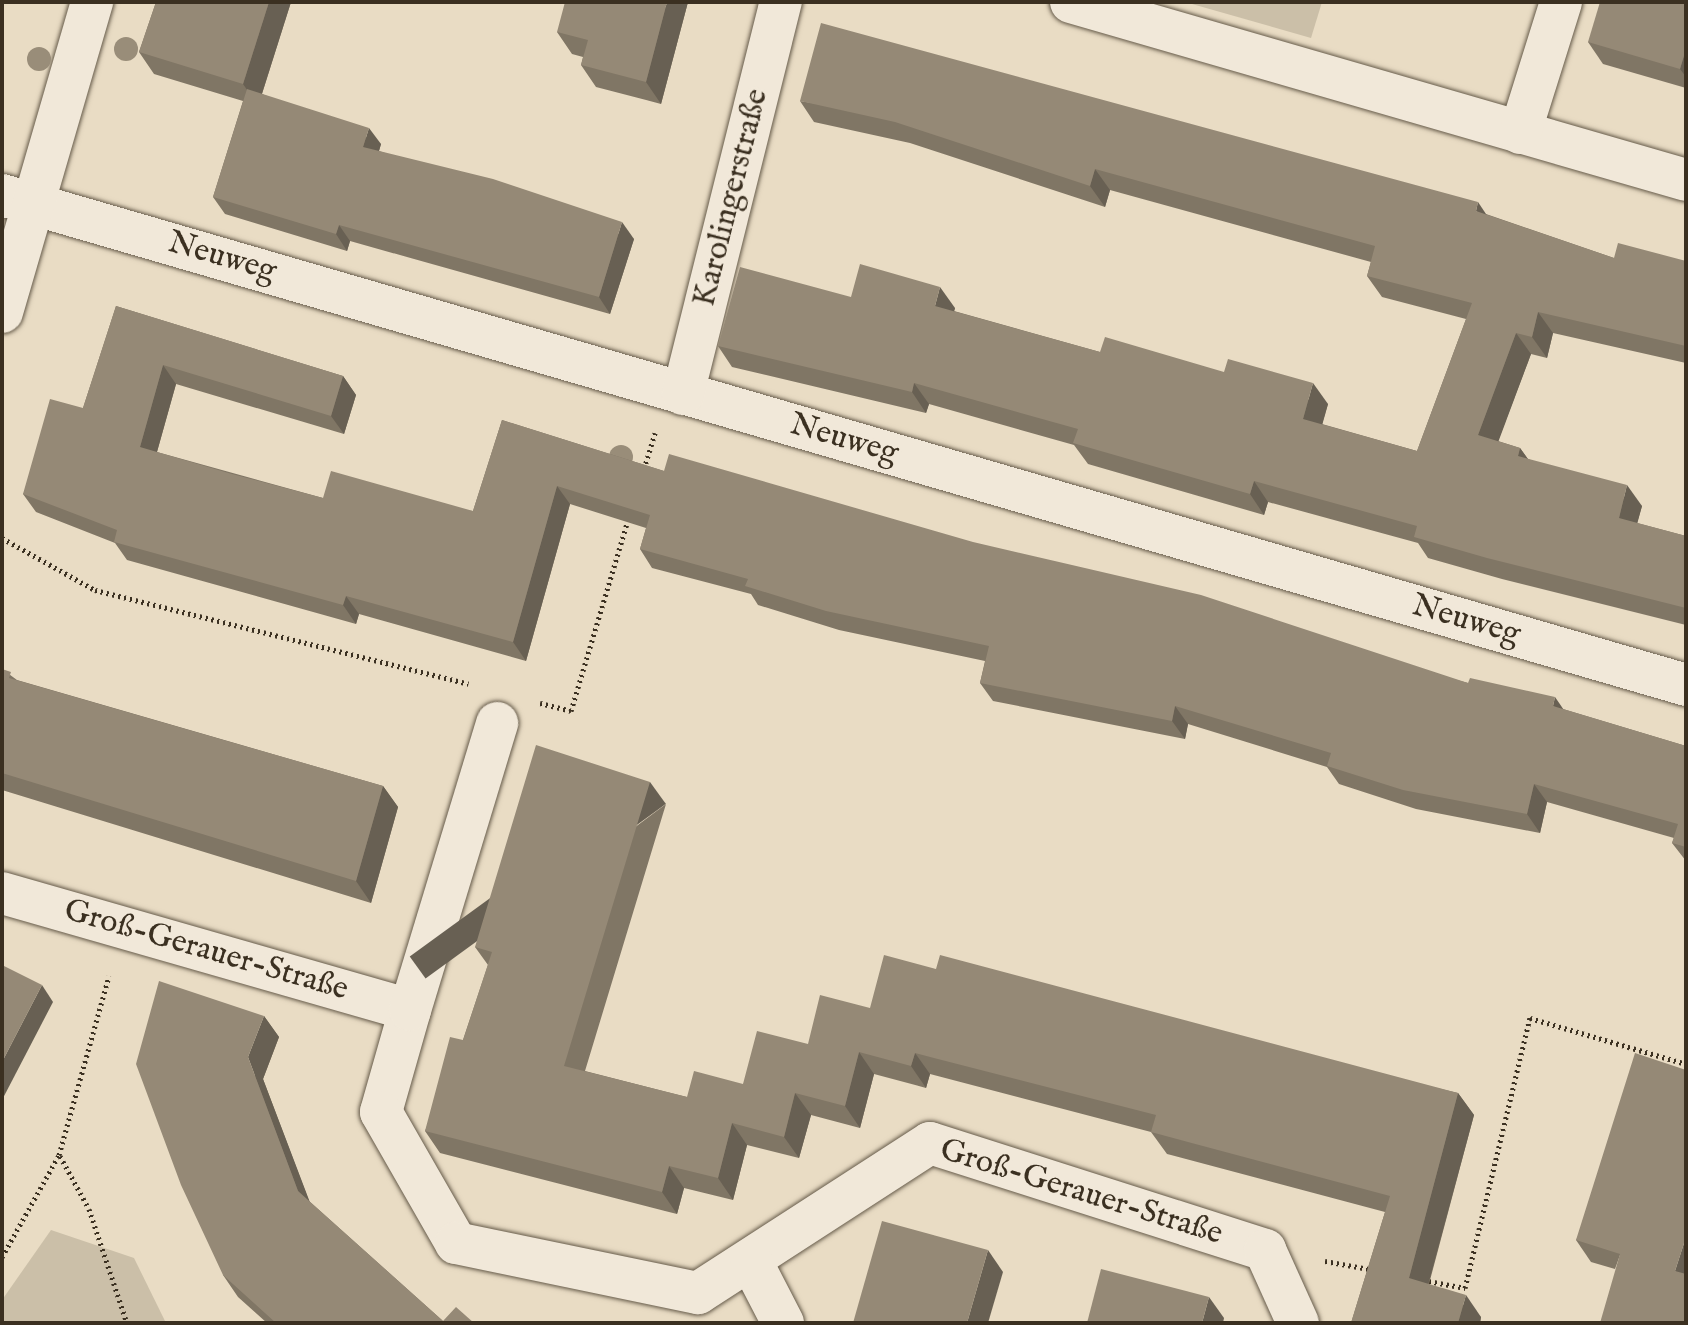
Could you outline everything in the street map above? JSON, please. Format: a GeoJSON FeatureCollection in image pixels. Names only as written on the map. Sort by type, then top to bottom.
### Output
{"type":"FeatureCollection","features":[{"type":"Feature","properties":{"kind":"street"},"geometry":{"type":"LineString","coordinates":[[2,312],[19,199],[92,2]]}},
{"type":"Feature","properties":{"kind":"street","name":"Karolingerstraße"},"geometry":{"type":"LineString","coordinates":[[670,409],[781,2]]}},
{"type":"Feature","properties":{"kind":"street"},"geometry":{"type":"LineString","coordinates":[[1071,2],[1686,180]]}},
{"type":"Feature","properties":{"kind":"street"},"geometry":{"type":"LineString","coordinates":[[1520,133],[1561,2]]}},
{"type":"Feature","properties":{"kind":"street","name":"Neuweg"},"geometry":{"type":"LineString","coordinates":[[19,199],[670,409],[1686,685]]}},
{"type":"Feature","properties":{"kind":"street","name":"Groß-Gerauer-Straße"},"geometry":{"type":"LineString","coordinates":[[497,723],[381,1112],[456,1243],[698,1293],[930,1143],[1265,1250],[1298,1323]]}},
{"type":"Feature","properties":{"kind":"street","name":"Groß-Gerauer-Straße"},"geometry":{"type":"LineString","coordinates":[[2,893],[121,924],[410,1010]]}},
{"type":"Feature","properties":{"kind":"street"},"geometry":{"type":"LineString","coordinates":[[751,1261],[783,1323]]}},
{"type":"Feature","properties":{"kind":"path"},"geometry":{"type":"LineString","coordinates":[[642,476],[670,409]]}},
{"type":"Feature","properties":{"kind":"path"},"geometry":{"type":"LineString","coordinates":[[532,701],[571,711],[633,505]]}},
{"type":"Feature","properties":{"kind":"path"},"geometry":{"type":"LineString","coordinates":[[2,538],[95,590],[476,686]]}},
{"type":"Feature","properties":{"kind":"path"},"geometry":{"type":"LineString","coordinates":[[2,1257],[59,1155],[121,924]]}},
{"type":"Feature","properties":{"kind":"path"},"geometry":{"type":"LineString","coordinates":[[1419,1279],[1465,1288],[1530,1018],[1686,1064]]}},
{"type":"Feature","properties":{"kind":"path"},"geometry":{"type":"LineString","coordinates":[[59,1155],[89,1209],[127,1323]]}},
{"type":"Feature","properties":{"kind":"path"},"geometry":{"type":"LineString","coordinates":[[1265,1250],[1388,1273]]}},
{"type":"Feature","properties":{"kind":"shaded area"},"geometry":{"type":"Polygon","coordinates":[[[1185,2],[1322,2],[1311,38],[1185,2]]]}},
{"type":"Feature","properties":{"kind":"shaded area"},"geometry":{"type":"Polygon","coordinates":[[[51,1230],[134,1258],[166,1323],[2,1323],[2,1300],[51,1230]]]}},
{"type":"Feature","properties":{"kind":"building"},"geometry":{"type":"Polygon","coordinates":[[[156,2],[269,2],[243,84],[139,52],[156,2]]]}},
{"type":"Feature","properties":{"kind":"building"},"geometry":{"type":"Polygon","coordinates":[[[565,2],[667,2],[646,82],[581,65],[588,40],[557,32],[565,2]]]}},
{"type":"Feature","properties":{"kind":"building"},"geometry":{"type":"Polygon","coordinates":[[[1600,2],[1686,2],[1686,49],[1680,69],[1588,42],[1600,2]]]}},
{"type":"Feature","properties":{"kind":"building"},"geometry":{"type":"Polygon","coordinates":[[[821,23],[1478,202],[1476,211],[1614,258],[1618,243],[1686,261],[1686,346],[1538,312],[1532,337],[1516,333],[1478,435],[1520,448],[1518,456],[1627,485],[1619,518],[1686,536],[1686,608],[1414,537],[1417,526],[1254,481],[1250,494],[1073,443],[1078,429],[914,383],[912,392],[718,346],[740,267],[851,297],[860,264],[940,287],[935,306],[1100,352],[1105,337],[1224,372],[1228,359],[1313,383],[1303,419],[1417,451],[1472,303],[1367,276],[1375,246],[1095,169],[1090,186],[895,122],[800,101],[821,23]]]}},
{"type":"Feature","properties":{"kind":"building"},"geometry":{"type":"Polygon","coordinates":[[[247,89],[369,128],[363,147],[493,179],[622,222],[599,297],[339,225],[336,234],[213,197],[247,89]]]}},
{"type":"Feature","properties":{"kind":"building"},"geometry":{"type":"Polygon","coordinates":[[[116,306],[343,376],[331,416],[163,365],[140,447],[323,498],[331,471],[473,511],[502,420],[664,471],[669,454],[973,542],[1201,595],[1468,683],[1470,678],[1555,697],[1553,706],[1686,746],[1686,847],[1672,843],[1678,824],[1534,784],[1527,814],[1403,790],[1327,766],[1331,753],[1175,706],[1172,721],[980,683],[989,646],[826,611],[745,586],[748,579],[640,549],[650,515],[557,486],[513,642],[346,596],[343,605],[114,542],[117,530],[23,494],[50,399],[83,408],[116,306]]]}},
{"type":"Feature","properties":{"kind":"building"},"geometry":{"type":"Polygon","coordinates":[[[2,669],[11,672],[9,678],[383,786],[356,881],[2,773],[2,669]]]}},
{"type":"Feature","properties":{"kind":"building"},"geometry":{"type":"Polygon","coordinates":[[[536,745],[650,782],[564,1066],[687,1097],[694,1071],[743,1084],[757,1031],[808,1044],[820,995],[870,1008],[884,955],[936,969],[940,955],[1458,1093],[1409,1278],[1466,1295],[1458,1323],[1351,1323],[1390,1196],[1151,1132],[1156,1115],[915,1053],[911,1066],[859,1052],[845,1106],[795,1093],[784,1137],[732,1123],[718,1178],[669,1166],[662,1192],[425,1131],[450,1037],[463,1040],[492,952],[475,947],[536,745]]]}},
{"type":"Feature","properties":{"kind":"building"},"geometry":{"type":"Polygon","coordinates":[[[2,965],[42,985],[2,1062],[2,965]]]}},
{"type":"Feature","properties":{"kind":"building"},"geometry":{"type":"Polygon","coordinates":[[[159,981],[264,1016],[248,1057],[298,1191],[443,1321],[456,1307],[474,1323],[276,1323],[223,1275],[181,1185],[136,1064],[159,981]]]}},
{"type":"Feature","properties":{"kind":"building"},"geometry":{"type":"Polygon","coordinates":[[[1635,1053],[1686,1070],[1686,1237],[1675,1271],[1686,1274],[1686,1323],[1600,1323],[1620,1254],[1576,1240],[1635,1053]]]}},
{"type":"Feature","properties":{"kind":"building"},"geometry":{"type":"Polygon","coordinates":[[[882,1221],[988,1250],[967,1323],[853,1323],[882,1221]]]}},
{"type":"Feature","properties":{"kind":"building"},"geometry":{"type":"Polygon","coordinates":[[[1101,1269],[1209,1297],[1202,1323],[1087,1323],[1101,1269]]]}}]}
